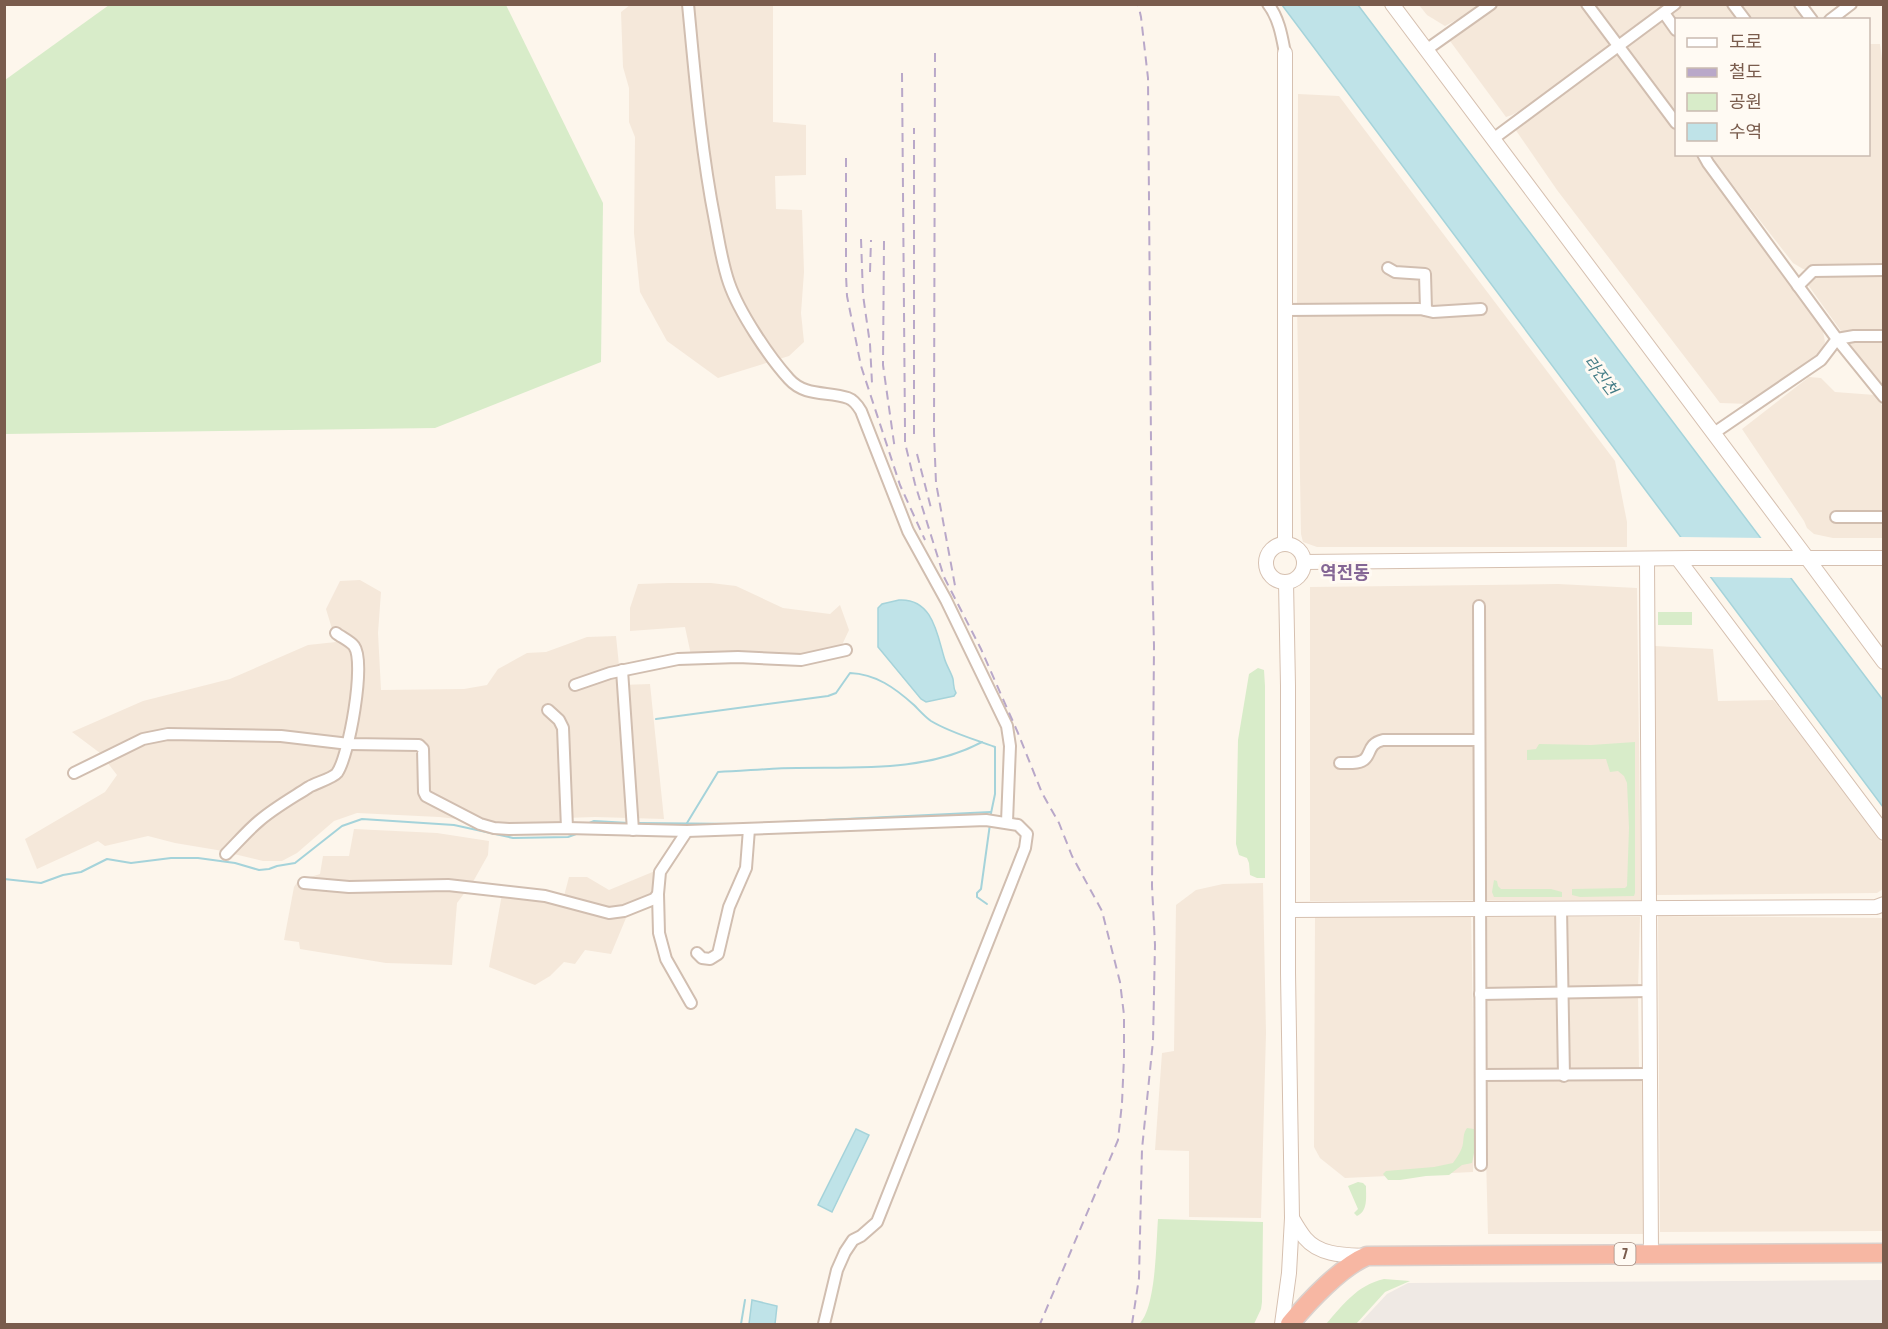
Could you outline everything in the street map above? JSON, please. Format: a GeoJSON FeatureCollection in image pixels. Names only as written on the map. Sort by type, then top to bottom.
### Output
{"type":"FeatureCollection","features":[{"type":"Feature","properties":{"kind":"highway","name":"7"},"geometry":{"type":"LineString","coordinates":[[1290,1324],[1341,1271],[1367,1256],[1884,1253]]}},
{"type":"Feature","properties":{"kind":"street"},"geometry":{"type":"LineString","coordinates":[[688,4],[705,166],[717,233],[733,294],[770,355],[793,384],[819,394],[849,398],[861,411],[908,531],[946,600],[1007,726],[1010,746],[1007,822]]}},
{"type":"Feature","properties":{"kind":"street"},"geometry":{"type":"LineString","coordinates":[[1268,4],[1281,33],[1285,53],[1285,544]]}},
{"type":"Feature","properties":{"kind":"street"},"geometry":{"type":"LineString","coordinates":[[1392,4],[1884,662]]}},
{"type":"Feature","properties":{"kind":"street"},"geometry":{"type":"LineString","coordinates":[[1426,50],[1491,4]]}},
{"type":"Feature","properties":{"kind":"street"},"geometry":{"type":"LineString","coordinates":[[1587,4],[1675,120]]}},
{"type":"Feature","properties":{"kind":"street"},"geometry":{"type":"LineString","coordinates":[[1493,139],[1676,4]]}},
{"type":"Feature","properties":{"kind":"street"},"geometry":{"type":"LineString","coordinates":[[1733,4],[1744,18]]}},
{"type":"Feature","properties":{"kind":"street"},"geometry":{"type":"LineString","coordinates":[[1800,4],[1810,18]]}},
{"type":"Feature","properties":{"kind":"street"},"geometry":{"type":"LineString","coordinates":[[1833,18],[1851,4]]}},
{"type":"Feature","properties":{"kind":"street"},"geometry":{"type":"LineString","coordinates":[[1664,13],[1675,27]]}},
{"type":"Feature","properties":{"kind":"street"},"geometry":{"type":"LineString","coordinates":[[1704,156],[1837,339],[1884,398]]}},
{"type":"Feature","properties":{"kind":"street"},"geometry":{"type":"LineString","coordinates":[[1388,268],[1395,272],[1425,274],[1426,310]]}},
{"type":"Feature","properties":{"kind":"street"},"geometry":{"type":"LineString","coordinates":[[1798,286],[1813,271],[1884,270]]}},
{"type":"Feature","properties":{"kind":"street"},"geometry":{"type":"LineString","coordinates":[[1285,310],[1426,310],[1441,312],[1481,309]]}},
{"type":"Feature","properties":{"kind":"street"},"geometry":{"type":"LineString","coordinates":[[1714,433],[1821,360],[1837,339],[1854,336],[1884,336]]}},
{"type":"Feature","properties":{"kind":"street"},"geometry":{"type":"LineString","coordinates":[[1836,517],[1884,517]]}},
{"type":"Feature","properties":{"kind":"street"},"geometry":{"type":"LineString","coordinates":[[1285,544],[1298,549],[1304,562],[1299,576],[1286,582],[1272,577],[1267,558],[1272,550],[1285,544]]}},
{"type":"Feature","properties":{"kind":"street"},"geometry":{"type":"LineString","coordinates":[[1685,558],[1884,833]]}},
{"type":"Feature","properties":{"kind":"street"},"geometry":{"type":"LineString","coordinates":[[1304,562],[1884,558]]}},
{"type":"Feature","properties":{"kind":"street"},"geometry":{"type":"LineString","coordinates":[[1647,559],[1651,1254]]}},
{"type":"Feature","properties":{"kind":"street"},"geometry":{"type":"LineString","coordinates":[[1282,1324],[1289,1273],[1292,1218],[1286,582]]}},
{"type":"Feature","properties":{"kind":"street"},"geometry":{"type":"LineString","coordinates":[[1479,606],[1481,1165]]}},
{"type":"Feature","properties":{"kind":"street"},"geometry":{"type":"LineString","coordinates":[[226,854],[258,822],[290,798],[337,772],[349,744],[359,660],[355,647],[336,633]]}},
{"type":"Feature","properties":{"kind":"street"},"geometry":{"type":"LineString","coordinates":[[575,685],[622,670],[678,659],[738,657],[801,660],[846,650]]}},
{"type":"Feature","properties":{"kind":"street"},"geometry":{"type":"LineString","coordinates":[[622,670],[633,830]]}},
{"type":"Feature","properties":{"kind":"street"},"geometry":{"type":"LineString","coordinates":[[548,710],[559,720],[563,728],[578,828]]}},
{"type":"Feature","properties":{"kind":"street"},"geometry":{"type":"LineString","coordinates":[[74,772],[143,739],[168,734],[281,736],[349,744],[419,745],[423,748],[426,796],[480,824],[509,830],[578,828],[687,831],[986,820],[1018,825],[1027,834],[1025,848],[877,1222],[853,1240],[845,1252],[837,1270],[824,1324]]}},
{"type":"Feature","properties":{"kind":"street"},"geometry":{"type":"LineString","coordinates":[[1340,763],[1361,762],[1375,742],[1383,740],[1479,740]]}},
{"type":"Feature","properties":{"kind":"street"},"geometry":{"type":"LineString","coordinates":[[697,954],[702,958],[710,959],[718,954],[729,907],[746,868],[749,829]]}},
{"type":"Feature","properties":{"kind":"street"},"geometry":{"type":"LineString","coordinates":[[687,831],[660,872],[658,894],[659,933],[666,959],[691,1003]]}},
{"type":"Feature","properties":{"kind":"street"},"geometry":{"type":"LineString","coordinates":[[304,884],[349,887],[448,885],[545,896],[609,913],[624,911],[654,899],[658,894]]}},
{"type":"Feature","properties":{"kind":"street"},"geometry":{"type":"LineString","coordinates":[[1288,910],[1876,907],[1884,904]]}},
{"type":"Feature","properties":{"kind":"street"},"geometry":{"type":"LineString","coordinates":[[1561,908],[1564,1076]]}},
{"type":"Feature","properties":{"kind":"street"},"geometry":{"type":"LineString","coordinates":[[1480,994],[1649,991]]}},
{"type":"Feature","properties":{"kind":"street"},"geometry":{"type":"LineString","coordinates":[[1481,1076],[1650,1074]]}},
{"type":"Feature","properties":{"kind":"street"},"geometry":{"type":"LineString","coordinates":[[1292,1218],[1305,1239],[1323,1250],[1335,1254],[1367,1256]]}},
{"type":"Feature","properties":{"kind":"shaded area"},"geometry":{"type":"Polygon","coordinates":[[[1583,4],[1614,46],[1550,93],[1506,117],[1450,41],[1476,19],[1499,5],[1583,4]]]}},
{"type":"Feature","properties":{"kind":"shaded area"},"geometry":{"type":"Polygon","coordinates":[[[630,5],[773,5],[773,122],[806,125],[806,175],[775,176],[776,209],[802,210],[804,272],[801,313],[804,342],[789,356],[718,378],[667,341],[640,292],[634,233],[635,137],[629,122],[629,88],[623,67],[621,12],[630,5]]]}},
{"type":"Feature","properties":{"kind":"shaded area"},"geometry":{"type":"Polygon","coordinates":[[[1419,5],[1484,5],[1445,26],[1427,15],[1419,5]]]}},
{"type":"Feature","properties":{"kind":"shaded area"},"geometry":{"type":"Polygon","coordinates":[[[1593,5],[1670,5],[1620,40],[1593,5]]]}},
{"type":"Feature","properties":{"kind":"shaded area"},"geometry":{"type":"Polygon","coordinates":[[[1680,5],[1730,5],[1740,18],[1675,18],[1675,24],[1669,15],[1680,5]]]}},
{"type":"Feature","properties":{"kind":"shaded area"},"geometry":{"type":"Polygon","coordinates":[[[1735,5],[1798,5],[1808,18],[1746,18],[1735,5]]]}},
{"type":"Feature","properties":{"kind":"shaded area"},"geometry":{"type":"Polygon","coordinates":[[[1661,22],[1665,23],[1675,37],[1675,116],[1625,49],[1661,22]]]}},
{"type":"Feature","properties":{"kind":"shaded area"},"geometry":{"type":"Polygon","coordinates":[[[1870,44],[1880,44],[1884,73],[1883,268],[1803,269],[1793,263],[1712,156],[1870,156],[1870,44]]]}},
{"type":"Feature","properties":{"kind":"shaded area"},"geometry":{"type":"Polygon","coordinates":[[[1618,53],[1675,128],[1675,156],[1696,156],[1815,315],[1823,331],[1825,342],[1820,353],[1750,404],[1720,403],[1557,190],[1515,129],[1618,53]]]}},
{"type":"Feature","properties":{"kind":"shaded area"},"geometry":{"type":"Polygon","coordinates":[[[1298,94],[1339,96],[1615,461],[1627,522],[1627,547],[1317,547],[1303,542],[1297,304],[1298,94]]]}},
{"type":"Feature","properties":{"kind":"shaded area"},"geometry":{"type":"Polygon","coordinates":[[[1817,274],[1883,274],[1883,331],[1845,333],[1841,331],[1806,282],[1817,274]]]}},
{"type":"Feature","properties":{"kind":"shaded area"},"geometry":{"type":"Polygon","coordinates":[[[1851,339],[1883,339],[1883,387],[1850,344],[1851,339]]]}},
{"type":"Feature","properties":{"kind":"shaded area"},"geometry":{"type":"Polygon","coordinates":[[[1809,377],[1821,378],[1835,392],[1875,395],[1883,407],[1883,538],[1833,538],[1814,534],[1807,528],[1742,429],[1809,377]]]}},
{"type":"Feature","properties":{"kind":"shaded area"},"geometry":{"type":"Polygon","coordinates":[[[360,580],[381,592],[378,633],[381,690],[464,689],[487,685],[498,669],[527,653],[546,652],[587,637],[616,636],[621,685],[650,684],[664,819],[565,818],[558,822],[512,825],[439,817],[357,813],[334,821],[297,853],[282,861],[263,861],[148,836],[105,846],[98,841],[37,869],[25,839],[105,792],[117,775],[100,753],[72,732],[143,701],[230,679],[308,645],[336,642],[326,609],[340,581],[360,580]]]}},
{"type":"Feature","properties":{"kind":"shaded area"},"geometry":{"type":"Polygon","coordinates":[[[711,583],[736,586],[783,608],[830,614],[840,605],[849,630],[842,645],[820,652],[786,656],[691,655],[685,627],[630,631],[630,608],[638,584],[711,583]]]}},
{"type":"Feature","properties":{"kind":"shaded area"},"geometry":{"type":"Polygon","coordinates":[[[1558,584],[1637,588],[1641,900],[1310,901],[1310,587],[1558,584]]]}},
{"type":"Feature","properties":{"kind":"shaded area"},"geometry":{"type":"Polygon","coordinates":[[[1655,646],[1713,649],[1718,701],[1773,700],[1813,748],[1883,844],[1883,889],[1877,893],[1656,895],[1655,646]]]}},
{"type":"Feature","properties":{"kind":"shaded area"},"geometry":{"type":"Polygon","coordinates":[[[354,829],[437,833],[489,841],[488,855],[474,880],[457,903],[452,965],[386,963],[300,949],[299,942],[284,940],[294,887],[298,881],[320,874],[323,856],[349,856],[354,829]]]}},
{"type":"Feature","properties":{"kind":"shaded area"},"geometry":{"type":"Polygon","coordinates":[[[655,871],[655,891],[631,906],[611,954],[585,950],[575,964],[564,962],[550,976],[535,985],[489,967],[502,894],[564,896],[569,877],[587,877],[609,890],[655,871]]]}},
{"type":"Feature","properties":{"kind":"shaded area"},"geometry":{"type":"Polygon","coordinates":[[[1263,883],[1266,1033],[1261,1218],[1189,1217],[1189,1151],[1155,1150],[1162,1053],[1174,1051],[1176,905],[1196,890],[1223,884],[1263,883]]]}},
{"type":"Feature","properties":{"kind":"shaded area"},"geometry":{"type":"Polygon","coordinates":[[[1315,915],[1471,917],[1475,1123],[1473,1172],[1345,1178],[1320,1158],[1314,1147],[1315,915]]]}},
{"type":"Feature","properties":{"kind":"shaded area"},"geometry":{"type":"Polygon","coordinates":[[[1658,916],[1883,918],[1883,1231],[1660,1232],[1658,916]]]}},
{"type":"Feature","properties":{"kind":"shaded area"},"geometry":{"type":"Polygon","coordinates":[[[1486,917],[1559,917],[1560,991],[1487,991],[1486,917]]]}},
{"type":"Feature","properties":{"kind":"shaded area"},"geometry":{"type":"Polygon","coordinates":[[[1563,917],[1640,917],[1638,989],[1565,991],[1563,917]]]}},
{"type":"Feature","properties":{"kind":"shaded area"},"geometry":{"type":"Polygon","coordinates":[[[1638,995],[1639,1068],[1568,1070],[1566,996],[1638,995]]]}},
{"type":"Feature","properties":{"kind":"shaded area"},"geometry":{"type":"Polygon","coordinates":[[[1485,997],[1560,997],[1562,1070],[1486,1071],[1485,997]]]}},
{"type":"Feature","properties":{"kind":"shaded area"},"geometry":{"type":"Polygon","coordinates":[[[1643,1078],[1646,1234],[1488,1234],[1484,1080],[1643,1078]]]}},
{"type":"Feature","properties":{"kind":"shaded area"},"geometry":{"type":"Polygon","coordinates":[[[1883,1280],[1883,1324],[1359,1324],[1387,1294],[1408,1283],[1883,1280]]]}},
{"type":"Feature","properties":{"kind":"green space"},"geometry":{"type":"Polygon","coordinates":[[[109,5],[506,5],[603,203],[601,362],[435,428],[5,434],[5,80],[109,5]]]}},
{"type":"Feature","properties":{"kind":"green space"},"geometry":{"type":"Polygon","coordinates":[[[1658,612],[1692,612],[1692,625],[1658,625],[1658,612]]]}},
{"type":"Feature","properties":{"kind":"green space"},"geometry":{"type":"Polygon","coordinates":[[[1258,668],[1264,670],[1265,686],[1265,878],[1250,875],[1247,858],[1239,855],[1236,844],[1238,740],[1249,674],[1258,668]]]}},
{"type":"Feature","properties":{"kind":"green space"},"geometry":{"type":"Polygon","coordinates":[[[1635,742],[1634,896],[1580,897],[1572,895],[1572,889],[1625,888],[1627,886],[1629,828],[1627,783],[1618,771],[1610,772],[1606,759],[1527,760],[1527,750],[1536,749],[1539,744],[1591,745],[1635,742]]]}},
{"type":"Feature","properties":{"kind":"green space"},"geometry":{"type":"Polygon","coordinates":[[[1494,880],[1501,889],[1551,889],[1562,892],[1562,897],[1494,897],[1492,892],[1494,880]]]}},
{"type":"Feature","properties":{"kind":"green space"},"geometry":{"type":"Polygon","coordinates":[[[1467,1128],[1474,1129],[1476,1143],[1472,1163],[1462,1165],[1449,1175],[1388,1180],[1383,1174],[1386,1171],[1453,1163],[1462,1149],[1467,1128]]]}},
{"type":"Feature","properties":{"kind":"green space"},"geometry":{"type":"Polygon","coordinates":[[[1358,1182],[1366,1186],[1366,1199],[1363,1211],[1357,1216],[1354,1213],[1358,1209],[1348,1186],[1358,1182]]]}},
{"type":"Feature","properties":{"kind":"green space"},"geometry":{"type":"Polygon","coordinates":[[[1158,1219],[1263,1222],[1262,1302],[1254,1324],[1139,1324],[1145,1316],[1152,1291],[1158,1219]]]}},
{"type":"Feature","properties":{"kind":"green space"},"geometry":{"type":"Polygon","coordinates":[[[1384,1279],[1410,1281],[1385,1292],[1356,1324],[1326,1324],[1358,1291],[1384,1279]]]}},
{"type":"Feature","properties":{"kind":"water","name":"라진천"},"geometry":{"type":"Polygon","coordinates":[[[1282,5],[1358,5],[1883,700],[1883,807],[1282,5]]]}},
{"type":"Feature","properties":{"kind":"water"},"geometry":{"type":"Polygon","coordinates":[[[899,600],[919,605],[931,619],[953,679],[956,693],[954,696],[926,702],[921,699],[878,647],[878,608],[882,604],[899,600]]]}},
{"type":"Feature","properties":{"kind":"water"},"geometry":{"type":"Polygon","coordinates":[[[856,1129],[869,1135],[832,1212],[818,1205],[856,1129]]]}},
{"type":"Feature","properties":{"kind":"water"},"geometry":{"type":"Polygon","coordinates":[[[752,1300],[777,1306],[775,1324],[749,1324],[752,1300]]]}},
{"type":"Feature","properties":{"kind":"pier"},"geometry":{"type":"Polygon","coordinates":[[[1679,537],[1765,538],[1795,578],[1708,577],[1679,537]]]}},
{"type":"Feature","properties":{"kind":"waterway"},"geometry":{"type":"LineString","coordinates":[[656,719],[828,696],[836,693],[850,673],[868,676],[892,688],[931,721],[995,747],[995,794],[990,818]]}},
{"type":"Feature","properties":{"kind":"waterway"},"geometry":{"type":"LineString","coordinates":[[687,823],[718,772],[891,766],[938,759],[982,742]]}},
{"type":"Feature","properties":{"kind":"waterway"},"geometry":{"type":"LineString","coordinates":[[637,823],[744,824],[991,812]]}},
{"type":"Feature","properties":{"kind":"waterway"},"geometry":{"type":"LineString","coordinates":[[4,879],[41,883],[63,875],[81,872],[107,859],[131,863],[171,858],[198,858],[235,863],[259,870],[269,869],[295,863],[342,826],[362,819],[454,825],[513,838],[568,837],[579,833]]}},
{"type":"Feature","properties":{"kind":"waterway"},"geometry":{"type":"LineString","coordinates":[[587,824],[594,821],[629,823]]}},
{"type":"Feature","properties":{"kind":"waterway"},"geometry":{"type":"LineString","coordinates":[[987,904],[977,897],[977,893],[981,889],[990,824]]}},
{"type":"Feature","properties":{"kind":"waterway"},"geometry":{"type":"LineString","coordinates":[[741,1324],[745,1300]]}},
{"type":"Feature","properties":{"kind":"railway"},"geometry":{"type":"LineString","coordinates":[[1132,1324],[1139,1278],[1142,1149],[1153,1041],[1155,945],[1152,886],[1154,646],[1148,78],[1138,4]]}},
{"type":"Feature","properties":{"kind":"railway"},"geometry":{"type":"LineString","coordinates":[[935,53],[934,433],[936,483],[956,591]]}},
{"type":"Feature","properties":{"kind":"railway"},"geometry":{"type":"LineString","coordinates":[[902,73],[905,443],[915,484],[944,577],[981,649],[1042,793],[1059,823],[1072,856],[1102,911],[1120,982],[1124,1015],[1122,1103],[1118,1140],[1040,1324]]}},
{"type":"Feature","properties":{"kind":"railway"},"geometry":{"type":"LineString","coordinates":[[914,128],[914,434]]}},
{"type":"Feature","properties":{"kind":"railway"},"geometry":{"type":"LineString","coordinates":[[846,158],[847,296],[861,366],[900,485],[925,540]]}},
{"type":"Feature","properties":{"kind":"railway"},"geometry":{"type":"LineString","coordinates":[[861,239],[863,295],[870,344],[872,383]]}},
{"type":"Feature","properties":{"kind":"railway"},"geometry":{"type":"LineString","coordinates":[[870,272],[871,240]]}},
{"type":"Feature","properties":{"kind":"railway"},"geometry":{"type":"LineString","coordinates":[[884,241],[883,365],[895,450]]}},
{"type":"Feature","properties":{"kind":"railway"},"geometry":{"type":"LineString","coordinates":[[917,454],[932,512]]}},
{"type":"Feature","properties":{"kind":"district","name":"역전동"},"geometry":{"type":"Point","coordinates":[1345,573]}}]}
